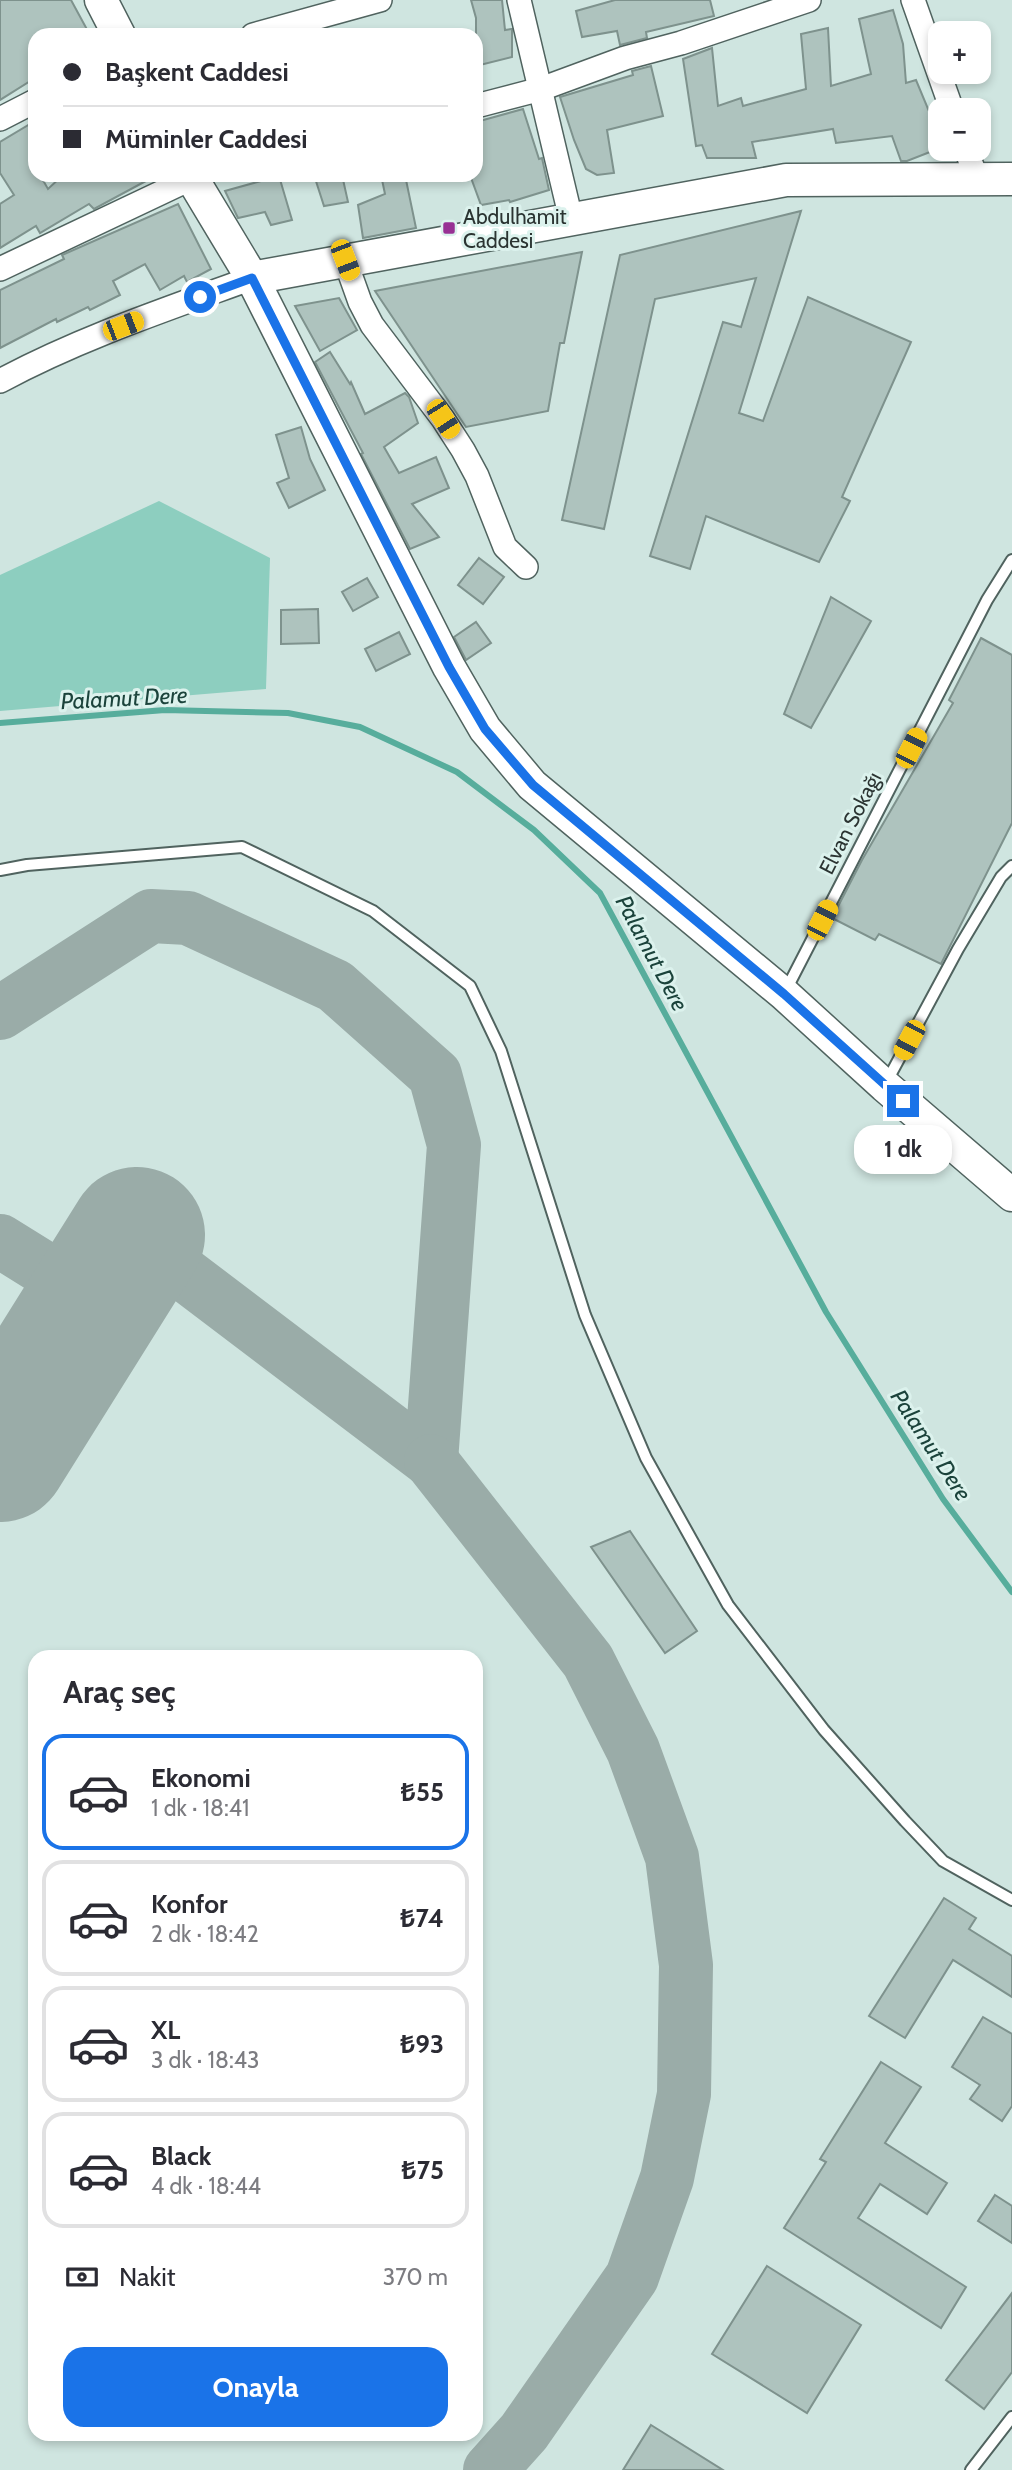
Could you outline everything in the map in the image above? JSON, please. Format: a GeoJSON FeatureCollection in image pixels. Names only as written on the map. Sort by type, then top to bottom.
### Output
{"type":"FeatureCollection","features":[{"type":"Feature","properties":{"kind":"street"},"geometry":{"type":"LineString","coordinates":[[102,0],[116,28]]}},
{"type":"Feature","properties":{"kind":"street"},"geometry":{"type":"LineString","coordinates":[[275,28],[351,4],[380,0]]}},
{"type":"Feature","properties":{"kind":"street"},"geometry":{"type":"LineString","coordinates":[[519,0],[571,219]]}},
{"type":"Feature","properties":{"kind":"street"},"geometry":{"type":"LineString","coordinates":[[483,104],[541,89],[625,58],[681,43],[809,0]]}},
{"type":"Feature","properties":{"kind":"street"},"geometry":{"type":"LineString","coordinates":[[913,0],[948,98]]}},
{"type":"Feature","properties":{"kind":"street"},"geometry":{"type":"LineString","coordinates":[[0,119],[28,105]]}},
{"type":"Feature","properties":{"kind":"street"},"geometry":{"type":"LineString","coordinates":[[970,161],[977,180]]}},
{"type":"Feature","properties":{"kind":"street"},"geometry":{"type":"LineString","coordinates":[[0,382],[34,363],[97,335],[252,278],[786,180],[1012,179]]}},
{"type":"Feature","properties":{"kind":"street"},"geometry":{"type":"LineString","coordinates":[[0,269],[182,182]]}},
{"type":"Feature","properties":{"kind":"street"},"geometry":{"type":"LineString","coordinates":[[198,182],[252,278],[443,655],[485,729],[533,785],[784,994],[885,1086],[1012,1195]]}},
{"type":"Feature","properties":{"kind":"street"},"geometry":{"type":"LineString","coordinates":[[345,260],[360,302],[372,325],[450,429],[477,476],[505,547],[526,567]]}},
{"type":"Feature","properties":{"kind":"lane","name":"Elvan Sokağı"},"geometry":{"type":"LineString","coordinates":[[784,994],[981,612],[1012,560]]}},
{"type":"Feature","properties":{"kind":"lane"},"geometry":{"type":"LineString","coordinates":[[0,870],[27,864],[242,847],[373,911],[470,986],[501,1051],[585,1315],[646,1458],[728,1605],[824,1731],[943,1861],[1012,1900]]}},
{"type":"Feature","properties":{"kind":"lane"},"geometry":{"type":"LineString","coordinates":[[885,1086],[964,939],[1001,877],[1012,866]]}},
{"type":"Feature","properties":{"kind":"lane"},"geometry":{"type":"LineString","coordinates":[[971,2470],[1012,2417]]}},
{"type":"Feature","properties":{"kind":"green space"},"geometry":{"type":"Polygon","coordinates":[[[159,501],[270,558],[266,689],[0,711],[0,575],[159,501]]]}},
{"type":"Feature","properties":{"kind":"building"},"geometry":{"type":"Polygon","coordinates":[[[0,0],[71,0],[86,28],[28,28],[28,82],[0,100],[0,0]]]}},
{"type":"Feature","properties":{"kind":"building"},"geometry":{"type":"Polygon","coordinates":[[[471,0],[502,0],[505,30],[512,29],[512,57],[483,64],[483,28],[476,28],[471,0]]]}},
{"type":"Feature","properties":{"kind":"building"},"geometry":{"type":"Polygon","coordinates":[[[615,0],[710,0],[714,16],[646,32],[647,38],[620,45],[617,31],[582,37],[576,11],[615,0]]]}},
{"type":"Feature","properties":{"kind":"building"},"geometry":{"type":"Polygon","coordinates":[[[893,10],[903,44],[906,83],[916,80],[928,109],[928,153],[901,161],[892,136],[836,143],[833,129],[752,142],[756,158],[707,158],[702,145],[696,146],[683,59],[712,48],[718,106],[741,98],[743,106],[806,89],[801,34],[828,28],[831,86],[871,74],[859,19],[893,10]]]}},
{"type":"Feature","properties":{"kind":"building"},"geometry":{"type":"Polygon","coordinates":[[[651,66],[663,116],[607,130],[614,173],[597,175],[586,169],[560,97],[633,75],[632,71],[651,66]]]}},
{"type":"Feature","properties":{"kind":"building"},"geometry":{"type":"Polygon","coordinates":[[[523,109],[539,159],[542,158],[549,190],[510,202],[481,205],[473,182],[483,182],[483,120],[523,109]]]}},
{"type":"Feature","properties":{"kind":"building"},"geometry":{"type":"Polygon","coordinates":[[[28,125],[28,182],[44,182],[48,189],[56,182],[144,182],[94,209],[89,204],[40,233],[36,226],[0,248],[0,204],[14,195],[0,173],[0,142],[28,125]]]}},
{"type":"Feature","properties":{"kind":"building"},"geometry":{"type":"Polygon","coordinates":[[[257,182],[281,182],[292,220],[271,225],[265,212],[238,218],[225,191],[257,182]]]}},
{"type":"Feature","properties":{"kind":"building"},"geometry":{"type":"Polygon","coordinates":[[[316,182],[344,182],[348,202],[324,206],[316,182]]]}},
{"type":"Feature","properties":{"kind":"building"},"geometry":{"type":"Polygon","coordinates":[[[382,182],[406,182],[416,228],[363,238],[358,205],[385,194],[382,182]]]}},
{"type":"Feature","properties":{"kind":"building"},"geometry":{"type":"Polygon","coordinates":[[[178,204],[211,269],[187,282],[184,276],[160,290],[145,264],[113,281],[120,295],[90,310],[88,307],[57,322],[56,319],[0,348],[0,290],[64,259],[62,255],[178,204]]]}},
{"type":"Feature","properties":{"kind":"building"},"geometry":{"type":"Polygon","coordinates":[[[801,211],[739,413],[763,421],[808,297],[911,342],[842,497],[850,501],[819,562],[706,516],[690,569],[650,556],[723,322],[741,327],[756,278],[655,299],[604,529],[562,520],[620,255],[801,211]]]}},
{"type":"Feature","properties":{"kind":"building"},"geometry":{"type":"Polygon","coordinates":[[[582,252],[564,343],[560,343],[548,411],[466,427],[375,291],[582,252]]]}},
{"type":"Feature","properties":{"kind":"building"},"geometry":{"type":"Polygon","coordinates":[[[339,298],[357,330],[320,351],[295,306],[339,298]]]}},
{"type":"Feature","properties":{"kind":"building"},"geometry":{"type":"Polygon","coordinates":[[[330,352],[350,384],[351,382],[365,414],[405,393],[409,397],[418,423],[384,447],[399,473],[436,457],[449,488],[412,504],[439,537],[410,549],[315,362],[330,352]]]}},
{"type":"Feature","properties":{"kind":"building"},"geometry":{"type":"Polygon","coordinates":[[[301,427],[310,459],[325,490],[289,508],[277,483],[289,478],[276,435],[301,427]]]}},
{"type":"Feature","properties":{"kind":"building"},"geometry":{"type":"Polygon","coordinates":[[[479,558],[504,577],[483,604],[458,585],[479,558]]]}},
{"type":"Feature","properties":{"kind":"building"},"geometry":{"type":"Polygon","coordinates":[[[367,578],[378,597],[353,611],[342,592],[367,578]]]}},
{"type":"Feature","properties":{"kind":"building"},"geometry":{"type":"Polygon","coordinates":[[[831,597],[871,621],[811,728],[784,714],[831,597]]]}},
{"type":"Feature","properties":{"kind":"building"},"geometry":{"type":"Polygon","coordinates":[[[318,609],[319,643],[281,644],[281,610],[318,609]]]}},
{"type":"Feature","properties":{"kind":"building"},"geometry":{"type":"Polygon","coordinates":[[[476,622],[491,643],[466,660],[454,637],[476,622]]]}},
{"type":"Feature","properties":{"kind":"building"},"geometry":{"type":"Polygon","coordinates":[[[399,632],[410,654],[376,671],[365,649],[399,632]]]}},
{"type":"Feature","properties":{"kind":"building"},"geometry":{"type":"Polygon","coordinates":[[[981,638],[1012,655],[1012,823],[941,964],[879,934],[875,940],[832,918],[862,860],[953,703],[949,700],[981,638]]]}},
{"type":"Feature","properties":{"kind":"building"},"geometry":{"type":"Polygon","coordinates":[[[630,1531],[697,1631],[665,1653],[591,1547],[630,1531]]]}},
{"type":"Feature","properties":{"kind":"building"},"geometry":{"type":"Polygon","coordinates":[[[944,1898],[976,1918],[969,1929],[1012,1956],[1012,1997],[953,1960],[905,2038],[869,2016],[944,1898]]]}},
{"type":"Feature","properties":{"kind":"building"},"geometry":{"type":"Polygon","coordinates":[[[983,2017],[1012,2034],[1012,2106],[1002,2121],[970,2099],[980,2085],[952,2067],[983,2017]]]}},
{"type":"Feature","properties":{"kind":"building"},"geometry":{"type":"Polygon","coordinates":[[[881,2062],[921,2087],[885,2143],[947,2183],[927,2214],[880,2184],[858,2218],[966,2287],[941,2328],[784,2228],[826,2162],[820,2159],[881,2062]]]}},
{"type":"Feature","properties":{"kind":"building"},"geometry":{"type":"Polygon","coordinates":[[[995,2195],[1012,2206],[1012,2243],[978,2221],[995,2195]]]}},
{"type":"Feature","properties":{"kind":"building"},"geometry":{"type":"Polygon","coordinates":[[[767,2266],[861,2325],[807,2413],[712,2354],[767,2266]]]}},
{"type":"Feature","properties":{"kind":"building"},"geometry":{"type":"Polygon","coordinates":[[[1012,2293],[1012,2372],[984,2409],[946,2380],[1012,2293]]]}},
{"type":"Feature","properties":{"kind":"building"},"geometry":{"type":"Polygon","coordinates":[[[651,2425],[723,2470],[623,2470],[651,2425]]]}},
{"type":"Feature","properties":{"kind":"waterway","name":"Palamut Dere"},"geometry":{"type":"LineString","coordinates":[[0,723],[165,710],[288,713],[360,727],[457,772],[534,830],[600,893],[826,1312],[943,1499],[1012,1592]]}},
{"type":"Feature","properties":{"kind":"taxiway"},"geometry":{"type":"LineString","coordinates":[[0,1013],[151,916],[188,918],[335,986],[435,1075],[454,1145],[431,1461],[150,1248]]}},
{"type":"Feature","properties":{"kind":"taxiway"},"geometry":{"type":"LineString","coordinates":[[0,1241],[66,1282]]}},
{"type":"Feature","properties":{"kind":"taxiway"},"geometry":{"type":"LineString","coordinates":[[431,1461],[588,1661],[633,1750],[672,1857],[686,1965],[684,2094],[667,2178],[632,2277],[524,2432],[490,2470]]}},
{"type":"Feature","properties":{"kind":"runway"},"geometry":{"type":"LineString","coordinates":[[0,1454],[137,1235]]}},
{"type":"Feature","properties":{"kind":"place","name":"Abdulhamit Caddesi"},"geometry":{"type":"Point","coordinates":[449,228]}},
{"type":"Feature","properties":{"kind":"route"},"geometry":{"type":"LineString","coordinates":[[200,297],[252,278],[449,667],[485,729],[533,785],[784,994],[903,1101]]}}]}
